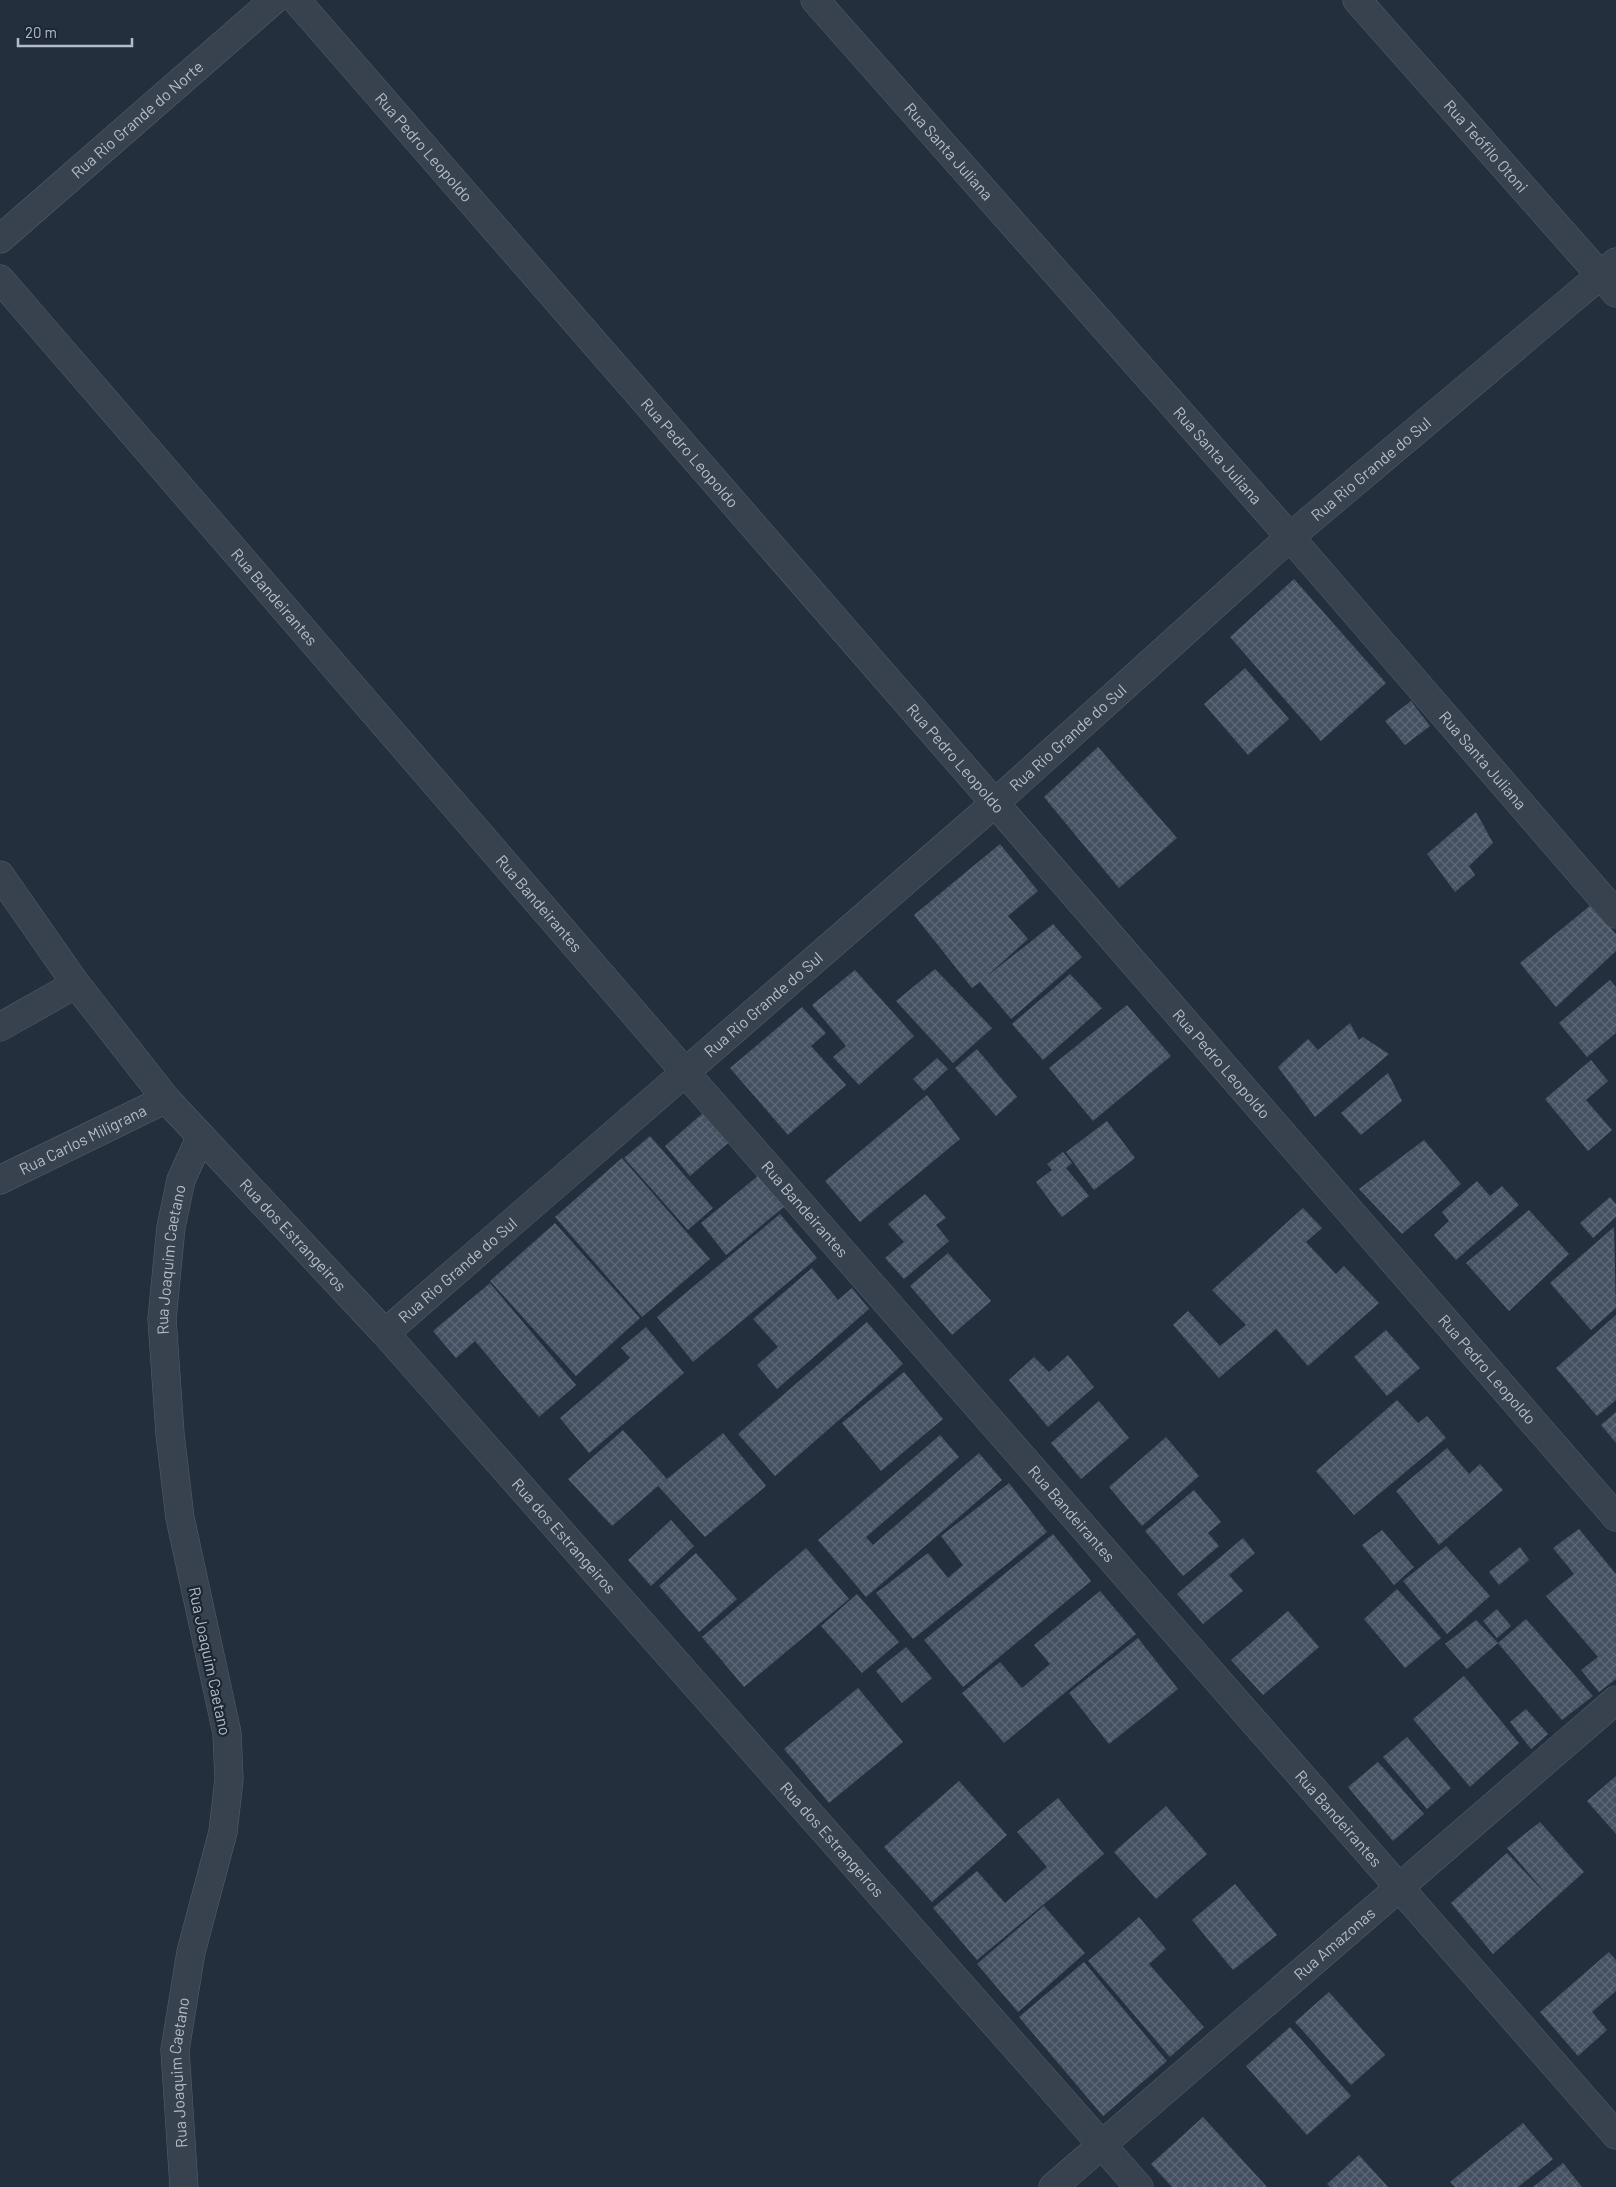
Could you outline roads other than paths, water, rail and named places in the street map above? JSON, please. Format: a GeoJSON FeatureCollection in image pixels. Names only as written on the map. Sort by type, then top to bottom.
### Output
{"type":"FeatureCollection","features":[{"type":"Feature","properties":{"kind":"street","name":"Rua Rio Grande do Norte"},"geometry":{"type":"LineString","coordinates":[[0,239],[274,0]]}},
{"type":"Feature","properties":{"kind":"street","name":"Rua Pedro Leopoldo"},"geometry":{"type":"LineString","coordinates":[[296,0],[1616,1517]]}},
{"type":"Feature","properties":{"kind":"street","name":"Rua Santa Juliana"},"geometry":{"type":"LineString","coordinates":[[815,0],[1290,537],[1616,914]]}},
{"type":"Feature","properties":{"kind":"street","name":"Rua Teófilo Otoni"},"geometry":{"type":"LineString","coordinates":[[1357,0],[1611,277]]}},
{"type":"Feature","properties":{"kind":"street","name":"Rua Rio Grande do Sul"},"geometry":{"type":"LineString","coordinates":[[385,1333],[994,803],[1290,537],[1611,277]]}},
{"type":"Feature","properties":{"kind":"street","name":"Rua Bandeirantes"},"geometry":{"type":"LineString","coordinates":[[0,279],[684,1071],[1616,2135]]}},
{"type":"Feature","properties":{"kind":"street","name":"Rua dos Estrangeiros"},"geometry":{"type":"LineString","coordinates":[[0,875],[76,984],[166,1099],[385,1333],[1139,2187]]}},
{"type":"Feature","properties":{"kind":"street"},"geometry":{"type":"LineString","coordinates":[[0,1028],[76,984]]}},
{"type":"Feature","properties":{"kind":"street","name":"Rua Carlos Miligrana"},"geometry":{"type":"LineString","coordinates":[[0,1180],[166,1099]]}},
{"type":"Feature","properties":{"kind":"street","name":"Rua Joaquim Caetano"},"geometry":{"type":"LineString","coordinates":[[184,2187],[175,2050],[191,1952],[223,1832],[229,1779],[227,1733],[180,1518],[170,1434],[162,1318],[171,1227],[181,1180],[201,1136]]}},
{"type":"Feature","properties":{"kind":"street","name":"Rua Amazonas"},"geometry":{"type":"LineString","coordinates":[[1053,2187],[1616,1700]]}}]}
